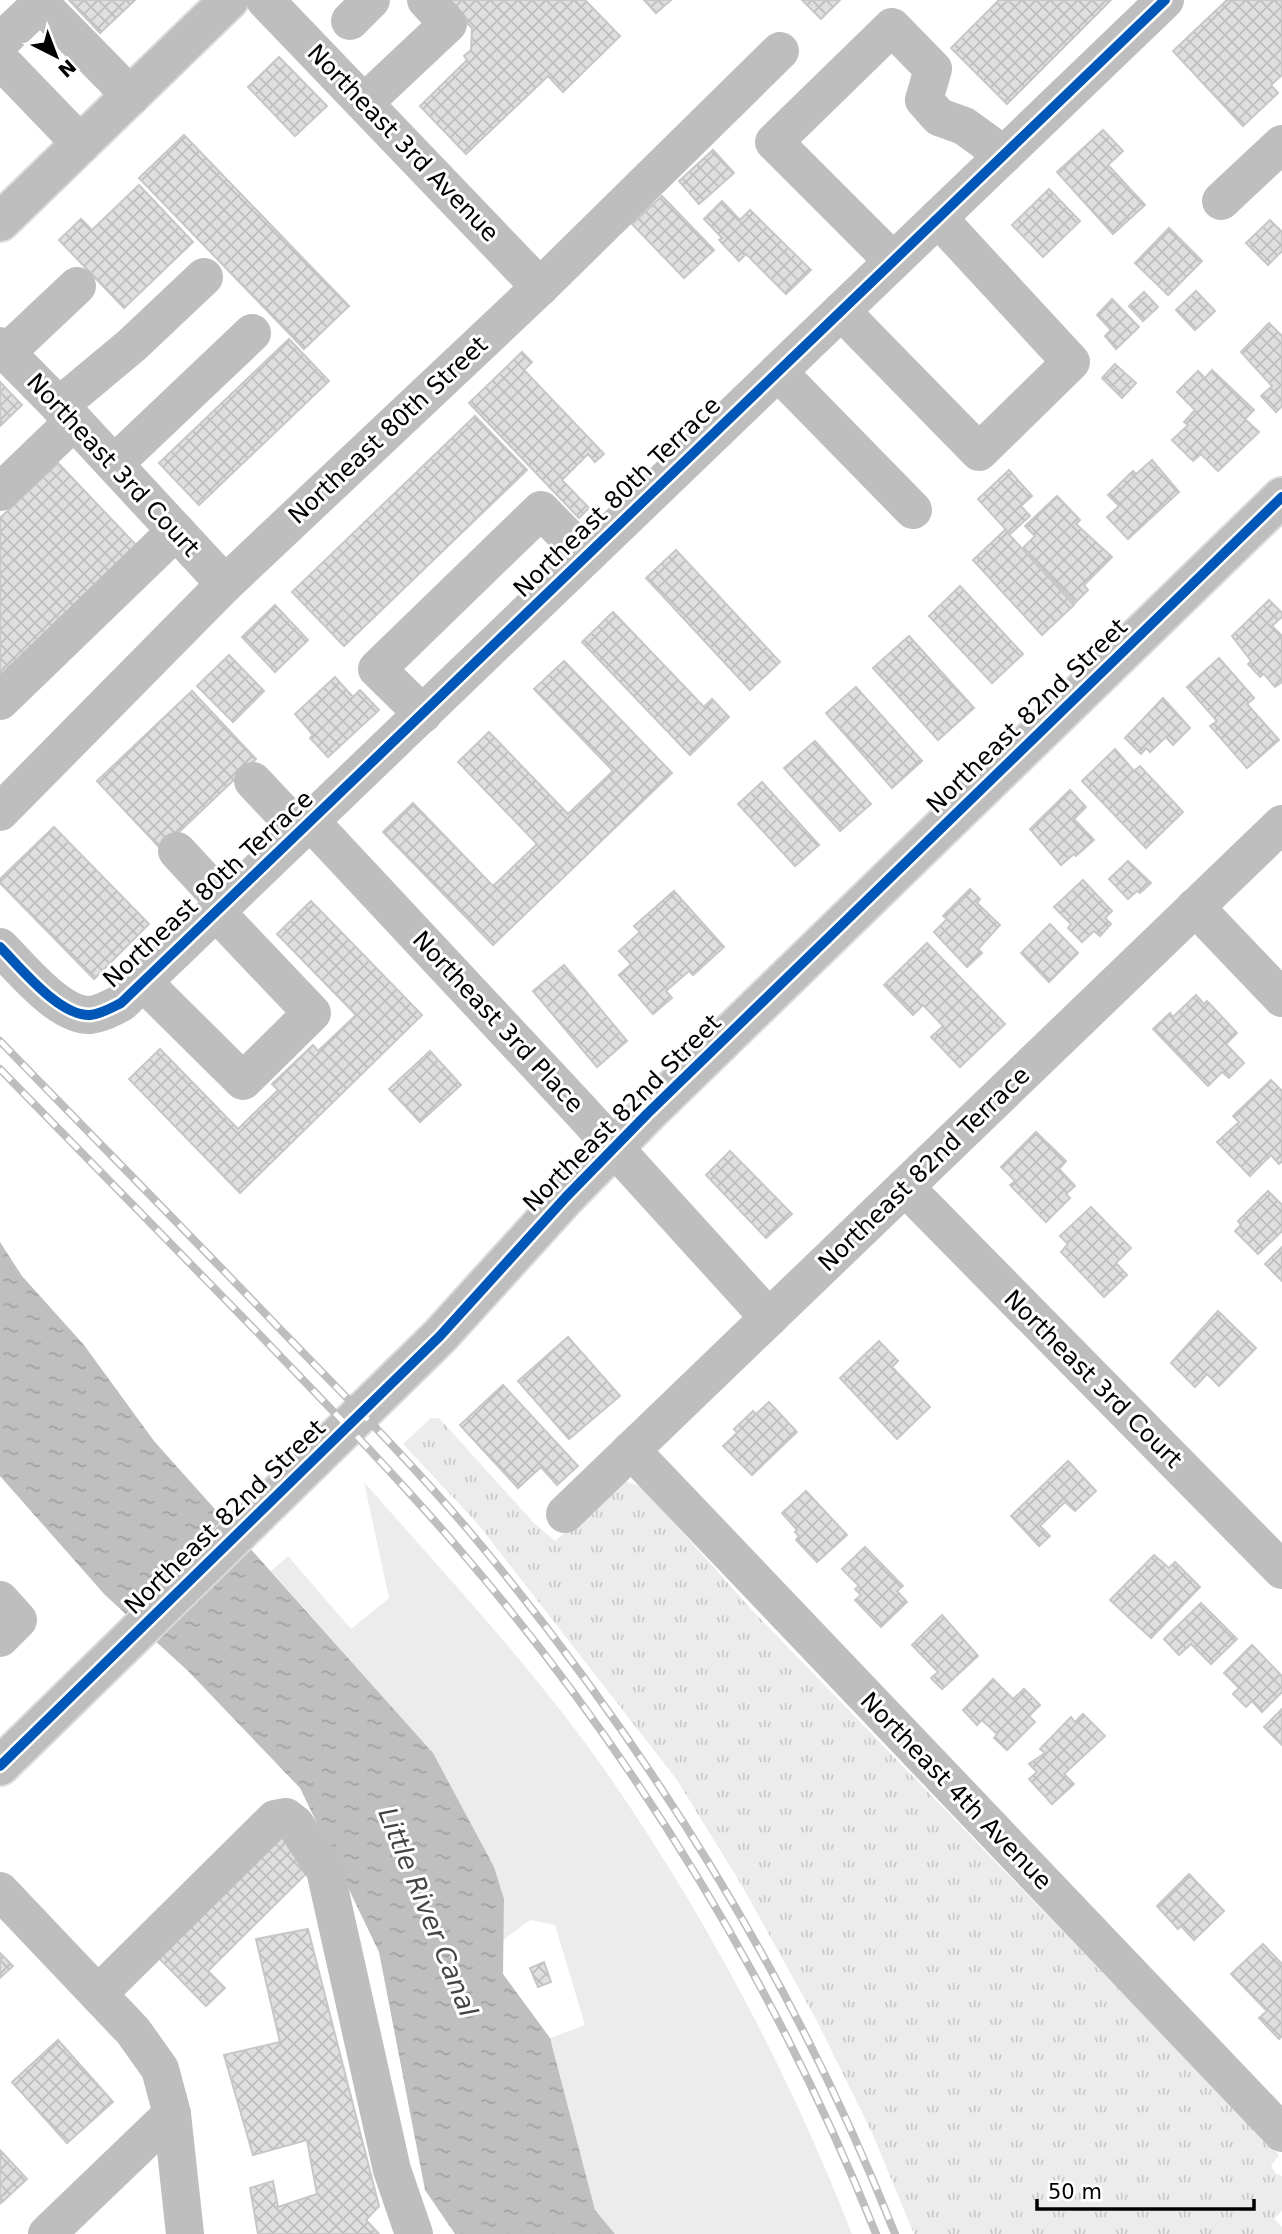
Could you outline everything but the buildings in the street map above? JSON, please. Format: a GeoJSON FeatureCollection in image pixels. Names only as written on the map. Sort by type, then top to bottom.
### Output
{"type":"FeatureCollection","features":[{"type":"Feature","properties":{"kind":"street"},"geometry":{"type":"LineString","coordinates":[[0,222],[229,0]]}},
{"type":"Feature","properties":{"kind":"street","name":"Northeast 3rd Avenue"},"geometry":{"type":"LineString","coordinates":[[265,0],[540,287]]}},
{"type":"Feature","properties":{"kind":"street"},"geometry":{"type":"LineString","coordinates":[[365,102],[448,23],[426,0]]}},
{"type":"Feature","properties":{"kind":"street","name":"Northeast 80th Terrace"},"geometry":{"type":"LineString","coordinates":[[0,947],[62,1006],[72,1012],[92,1015],[121,1003],[1165,0]]}},
{"type":"Feature","properties":{"kind":"street"},"geometry":{"type":"LineString","coordinates":[[0,42],[39,2],[131,96]]}},
{"type":"Feature","properties":{"kind":"street"},"geometry":{"type":"LineString","coordinates":[[893,261],[774,142],[892,27],[933,69],[924,100],[939,117],[964,126],[1004,155]]}},
{"type":"Feature","properties":{"kind":"street","name":"Northeast 80th Street"},"geometry":{"type":"LineString","coordinates":[[0,812],[225,584],[540,287],[780,51]]}},
{"type":"Feature","properties":{"kind":"street"},"geometry":{"type":"LineString","coordinates":[[0,60],[81,144]]}},
{"type":"Feature","properties":{"kind":"street"},"geometry":{"type":"LineString","coordinates":[[1221,201],[1282,144]]}},
{"type":"Feature","properties":{"kind":"street"},"geometry":{"type":"LineString","coordinates":[[841,311],[979,452],[1071,362],[938,218]]}},
{"type":"Feature","properties":{"kind":"street"},"geometry":{"type":"LineString","coordinates":[[0,492],[66,414],[132,345],[204,277]]}},
{"type":"Feature","properties":{"kind":"street"},"geometry":{"type":"LineString","coordinates":[[3,349],[76,286]]}},
{"type":"Feature","properties":{"kind":"street"},"geometry":{"type":"LineString","coordinates":[[114,464],[252,333]]}},
{"type":"Feature","properties":{"kind":"street","name":"Northeast 3rd Court"},"geometry":{"type":"LineString","coordinates":[[3,349],[225,584]]}},
{"type":"Feature","properties":{"kind":"street"},"geometry":{"type":"LineString","coordinates":[[778,372],[913,510]]}},
{"type":"Feature","properties":{"kind":"street","name":"Northeast 82nd Street"},"geometry":{"type":"LineString","coordinates":[[0,1766],[440,1336],[529,1236],[614,1147],[1282,498]]}},
{"type":"Feature","properties":{"kind":"street"},"geometry":{"type":"LineString","coordinates":[[422,714],[377,669],[541,510],[586,556]]}},
{"type":"Feature","properties":{"kind":"street"},"geometry":{"type":"LineString","coordinates":[[0,701],[176,531]]}},
{"type":"Feature","properties":{"kind":"street","name":"Northeast 3rd Place"},"geometry":{"type":"LineString","coordinates":[[253,781],[305,826],[614,1147],[769,1318]]}},
{"type":"Feature","properties":{"kind":"street","name":"Northeast 82nd Terrace"},"geometry":{"type":"LineString","coordinates":[[565,1514],[1282,824]]}},
{"type":"Feature","properties":{"kind":"street"},"geometry":{"type":"LineString","coordinates":[[143,982],[243,1081],[312,1013],[220,908],[177,851]]}},
{"type":"Feature","properties":{"kind":"street"},"geometry":{"type":"LineString","coordinates":[[1195,908],[1282,998]]}},
{"type":"Feature","properties":{"kind":"street","name":"Northeast 3rd Court"},"geometry":{"type":"LineString","coordinates":[[905,1187],[1282,1570]]}},
{"type":"Feature","properties":{"kind":"street","name":"Northeast 4th Avenue"},"geometry":{"type":"LineString","coordinates":[[631,1450],[1282,2133]]}},
{"type":"Feature","properties":{"kind":"street"},"geometry":{"type":"LineString","coordinates":[[0,1600],[18,1620],[0,1638]]}},
{"type":"Feature","properties":{"kind":"street"},"geometry":{"type":"LineString","coordinates":[[98,1994],[275,1819],[286,1817],[295,1824],[325,1870],[393,2169],[414,2234]]}},
{"type":"Feature","properties":{"kind":"street"},"geometry":{"type":"LineString","coordinates":[[0,1891],[133,2031],[152,2057],[165,2084],[172,2115],[185,2234]]}},
{"type":"Feature","properties":{"kind":"street"},"geometry":{"type":"LineString","coordinates":[[47,2234],[172,2115]]}},
{"type":"Feature","properties":{"kind":"green space"},"geometry":{"type":"Polygon","coordinates":[[[431,1418],[439,1418],[534,1523],[555,1541],[625,1481],[642,1487],[751,1609],[1279,2155],[1271,2166],[1276,2174],[1282,2176],[1282,2211],[1274,2219],[1282,2227],[1282,2234],[914,2234],[873,2135],[818,2023],[741,1884],[677,1780],[477,1523],[403,1444],[431,1418]]]}},
{"type":"Feature","properties":{"kind":"green space"},"geometry":{"type":"Polygon","coordinates":[[[364,1482],[552,1699],[645,1830],[744,1998],[801,2114],[852,2234],[615,2234],[595,2210],[550,2038],[585,2025],[555,1925],[530,1920],[503,1940],[504,1899],[433,1753],[271,1571],[288,1556],[351,1629],[389,1598],[364,1482]]]}},
{"type":"Feature","properties":{"kind":"water","name":"Little River Canal"},"geometry":{"type":"Polygon","coordinates":[[[0,1242],[22,1276],[84,1345],[154,1441],[433,1753],[494,1867],[504,1899],[503,1974],[550,2038],[595,2210],[615,2234],[455,2234],[425,2190],[379,1952],[300,1788],[188,1671],[105,1595],[0,1476],[0,1242]]]}},
{"type":"Feature","properties":{"kind":"railway"},"geometry":{"type":"LineString","coordinates":[[0,1041],[404,1458],[475,1538],[539,1618],[658,1784],[713,1870],[764,1958],[812,2048],[895,2234]]}},
{"type":"Feature","properties":{"kind":"railway"},"geometry":{"type":"LineString","coordinates":[[0,1069],[360,1440],[459,1549],[523,1626],[641,1789],[696,1874],[794,2051],[876,2234]]}},
{"type":"Feature","properties":{"kind":"cycle path"},"geometry":{"type":"LineString","coordinates":[[0,947],[41,989],[66,1008],[90,1015],[121,1003],[1165,0]]}},
{"type":"Feature","properties":{"kind":"cycle path"},"geometry":{"type":"LineString","coordinates":[[0,1766],[440,1336],[566,1197],[648,1113],[1282,497]]}}]}
